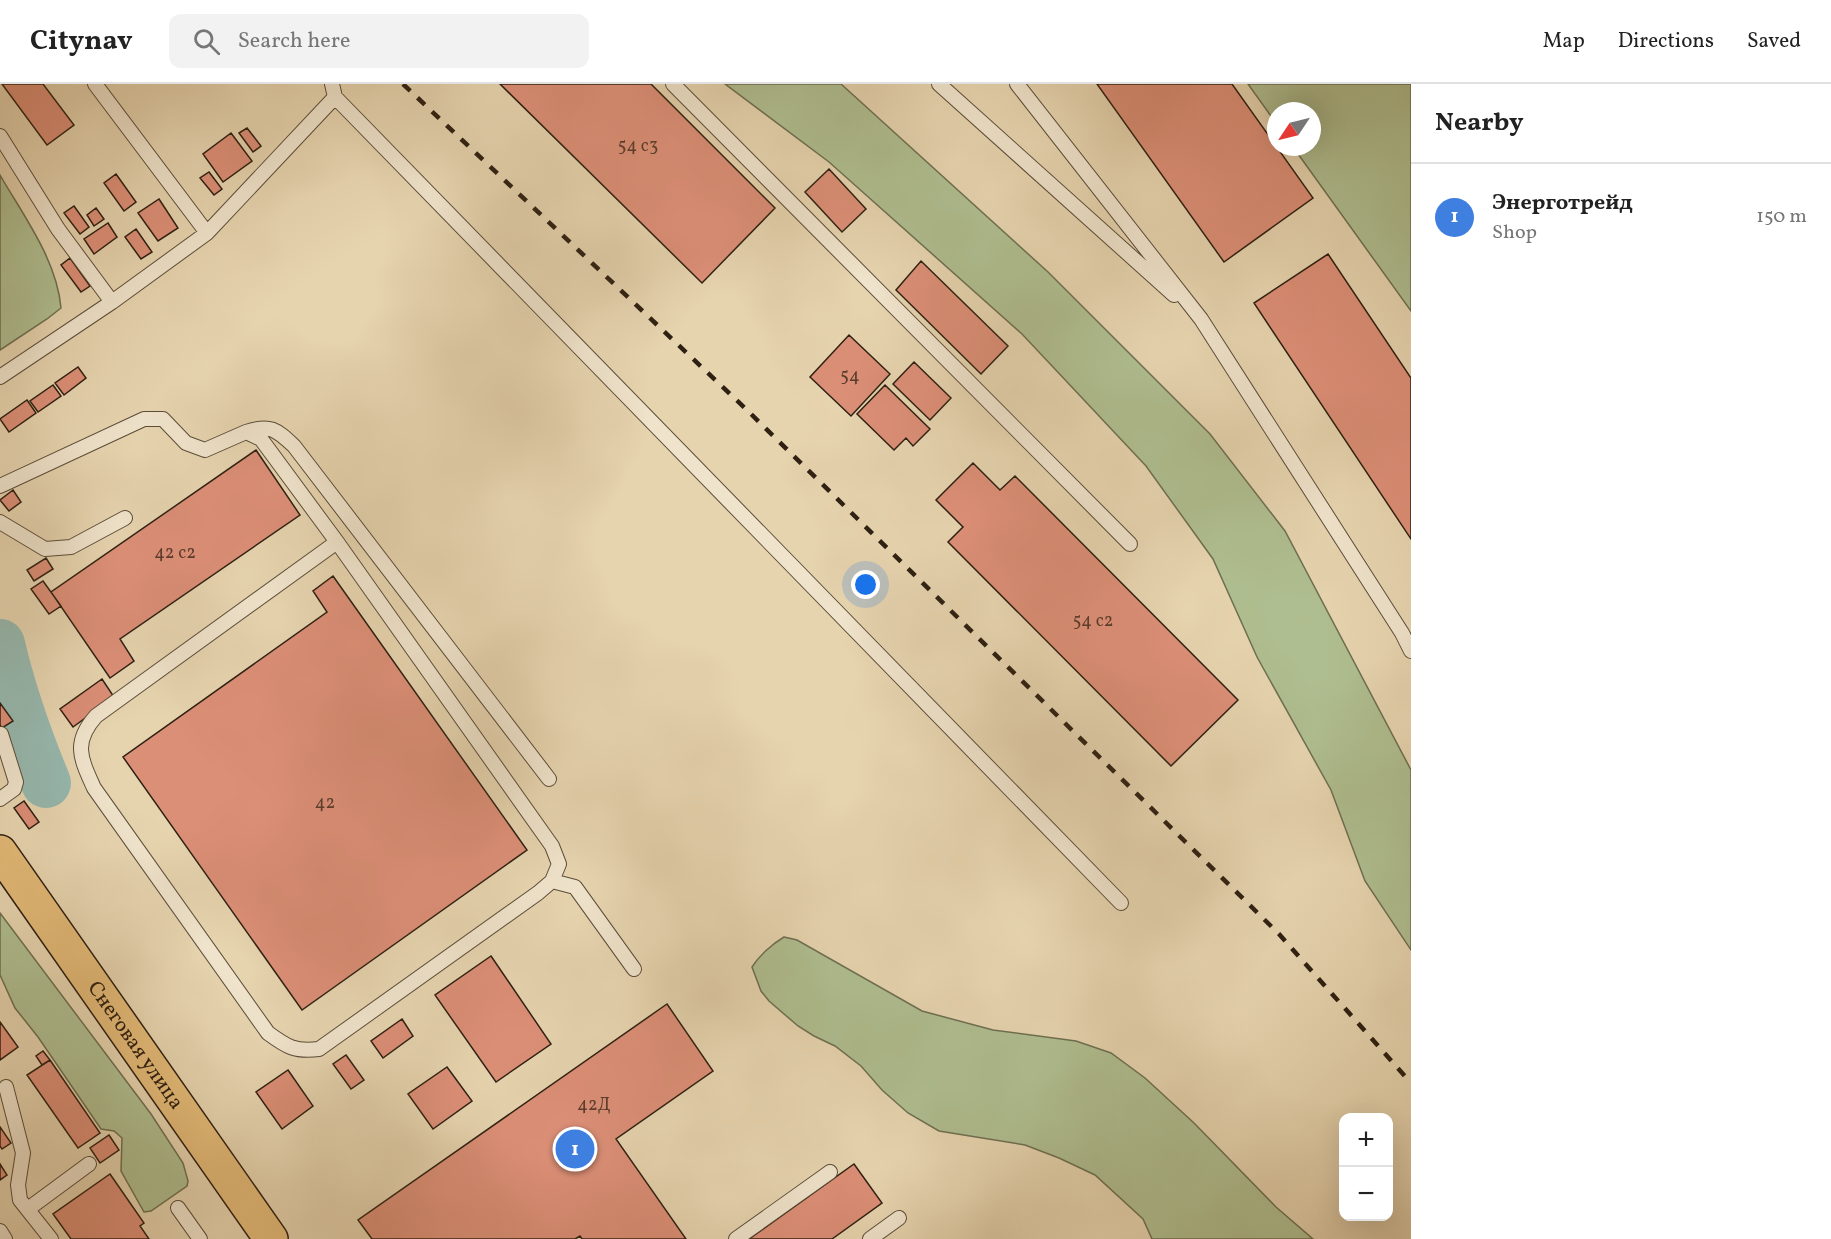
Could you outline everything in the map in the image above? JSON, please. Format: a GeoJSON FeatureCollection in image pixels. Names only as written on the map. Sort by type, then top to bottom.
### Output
{"type":"FeatureCollection","features":[{"type":"Feature","properties":{"kind":"main road","name":"Снеговая улица"},"geometry":{"type":"LineString","coordinates":[[0,852],[271,1239]]}},
{"type":"Feature","properties":{"kind":"lane"},"geometry":{"type":"LineString","coordinates":[[95,84],[207,233]]}},
{"type":"Feature","properties":{"kind":"lane"},"geometry":{"type":"LineString","coordinates":[[673,84],[1130,544]]}},
{"type":"Feature","properties":{"kind":"lane"},"geometry":{"type":"LineString","coordinates":[[939,84],[1201,319]]}},
{"type":"Feature","properties":{"kind":"lane"},"geometry":{"type":"LineString","coordinates":[[1017,84],[1201,319],[1402,633],[1411,651]]}},
{"type":"Feature","properties":{"kind":"lane"},"geometry":{"type":"LineString","coordinates":[[0,377],[112,302],[207,233],[333,90],[1121,903]]}},
{"type":"Feature","properties":{"kind":"lane"},"geometry":{"type":"LineString","coordinates":[[0,136],[58,229],[112,302]]}},
{"type":"Feature","properties":{"kind":"lane"},"geometry":{"type":"LineString","coordinates":[[0,486],[144,419],[163,419],[186,442],[205,450],[262,427],[278,431],[294,446],[549,779]]}},
{"type":"Feature","properties":{"kind":"lane"},"geometry":{"type":"LineString","coordinates":[[246,432],[261,439],[337,542],[552,846],[559,864],[552,881],[538,893],[319,1049],[302,1051],[286,1046],[268,1033],[94,788],[83,764],[80,748],[87,727],[96,716],[337,542]]}},
{"type":"Feature","properties":{"kind":"lane"},"geometry":{"type":"LineString","coordinates":[[0,522],[45,549],[71,547],[125,518]]}},
{"type":"Feature","properties":{"kind":"lane"},"geometry":{"type":"LineString","coordinates":[[0,800],[14,789],[16,782],[1,734]]}},
{"type":"Feature","properties":{"kind":"lane"},"geometry":{"type":"LineString","coordinates":[[552,881],[575,887],[634,969]]}},
{"type":"Feature","properties":{"kind":"lane"},"geometry":{"type":"LineString","coordinates":[[6,1087],[23,1153],[18,1185],[21,1200],[51,1239]]}},
{"type":"Feature","properties":{"kind":"lane"},"geometry":{"type":"LineString","coordinates":[[28,1209],[89,1164]]}},
{"type":"Feature","properties":{"kind":"lane"},"geometry":{"type":"LineString","coordinates":[[736,1239],[830,1172]]}},
{"type":"Feature","properties":{"kind":"lane"},"geometry":{"type":"LineString","coordinates":[[178,1208],[200,1239]]}},
{"type":"Feature","properties":{"kind":"lane"},"geometry":{"type":"LineString","coordinates":[[870,1239],[899,1218]]}},
{"type":"Feature","properties":{"kind":"lane"},"geometry":{"type":"LineString","coordinates":[[0,1232],[5,1239]]}},
{"type":"Feature","properties":{"kind":"green space"},"geometry":{"type":"Polygon","coordinates":[[[725,84],[841,84],[1048,272],[1210,434],[1285,531],[1411,770],[1411,950],[1365,881],[1331,790],[1257,657],[1213,559],[1146,466],[1022,334],[829,162],[725,84]]]}},
{"type":"Feature","properties":{"kind":"green space"},"geometry":{"type":"Polygon","coordinates":[[[1248,84],[1411,84],[1411,311],[1299,156],[1321,156],[1321,102],[1267,102],[1267,110],[1248,84]]]}},
{"type":"Feature","properties":{"kind":"green space"},"geometry":{"type":"Polygon","coordinates":[[[0,175],[46,255],[58,290],[61,308],[0,350],[0,175]]]}},
{"type":"Feature","properties":{"kind":"green space"},"geometry":{"type":"Polygon","coordinates":[[[0,913],[151,1114],[183,1163],[188,1181],[187,1186],[151,1211],[144,1212],[121,1171],[122,1138],[114,1131],[101,1129],[38,1037],[15,1008],[0,975],[0,913]]]}},
{"type":"Feature","properties":{"kind":"green space"},"geometry":{"type":"Polygon","coordinates":[[[784,937],[797,940],[922,1011],[993,1030],[1076,1041],[1111,1053],[1145,1078],[1194,1123],[1276,1207],[1313,1239],[1152,1239],[1143,1219],[1095,1175],[1025,1145],[939,1131],[908,1113],[882,1090],[861,1066],[835,1046],[798,1026],[761,991],[752,967],[766,950],[784,937]]]}},
{"type":"Feature","properties":{"kind":"building"},"geometry":{"type":"Polygon","coordinates":[[[2,84],[43,84],[74,125],[47,145],[2,84]]]}},
{"type":"Feature","properties":{"kind":"building"},"geometry":{"type":"Polygon","coordinates":[[[500,84],[651,84],[775,208],[702,283],[500,84]]]}},
{"type":"Feature","properties":{"kind":"building"},"geometry":{"type":"Polygon","coordinates":[[[1097,84],[1232,84],[1267,133],[1267,156],[1283,156],[1313,198],[1224,262],[1097,84]]]}},
{"type":"Feature","properties":{"kind":"building"},"geometry":{"type":"Polygon","coordinates":[[[247,128],[261,146],[253,152],[239,133],[247,128]]]}},
{"type":"Feature","properties":{"kind":"building"},"geometry":{"type":"Polygon","coordinates":[[[231,133],[252,161],[223,182],[203,154],[231,133]]]}},
{"type":"Feature","properties":{"kind":"building"},"geometry":{"type":"Polygon","coordinates":[[[829,169],[866,209],[842,232],[805,192],[829,169]]]}},
{"type":"Feature","properties":{"kind":"building"},"geometry":{"type":"Polygon","coordinates":[[[209,172],[222,189],[214,195],[200,178],[209,172]]]}},
{"type":"Feature","properties":{"kind":"building"},"geometry":{"type":"Polygon","coordinates":[[[116,174],[136,202],[124,211],[104,183],[116,174]]]}},
{"type":"Feature","properties":{"kind":"building"},"geometry":{"type":"Polygon","coordinates":[[[159,199],[178,228],[158,241],[138,213],[159,199]]]}},
{"type":"Feature","properties":{"kind":"building"},"geometry":{"type":"Polygon","coordinates":[[[74,206],[89,227],[80,234],[64,213],[74,206]]]}},
{"type":"Feature","properties":{"kind":"building"},"geometry":{"type":"Polygon","coordinates":[[[96,208],[104,219],[94,226],[87,215],[96,208]]]}},
{"type":"Feature","properties":{"kind":"building"},"geometry":{"type":"Polygon","coordinates":[[[108,223],[117,237],[94,254],[84,239],[108,223]]]}},
{"type":"Feature","properties":{"kind":"building"},"geometry":{"type":"Polygon","coordinates":[[[136,229],[152,252],[141,259],[125,237],[136,229]]]}},
{"type":"Feature","properties":{"kind":"building"},"geometry":{"type":"Polygon","coordinates":[[[1328,254],[1411,378],[1411,539],[1254,303],[1328,254]]]}},
{"type":"Feature","properties":{"kind":"building"},"geometry":{"type":"Polygon","coordinates":[[[70,258],[90,286],[81,292],[61,265],[70,258]]]}},
{"type":"Feature","properties":{"kind":"building"},"geometry":{"type":"Polygon","coordinates":[[[921,261],[1008,346],[981,374],[896,290],[921,261]]]}},
{"type":"Feature","properties":{"kind":"building"},"geometry":{"type":"Polygon","coordinates":[[[849,335],[890,374],[851,416],[810,377],[849,335]]]}},
{"type":"Feature","properties":{"kind":"building"},"geometry":{"type":"Polygon","coordinates":[[[914,362],[951,398],[930,420],[893,384],[914,362]]]}},
{"type":"Feature","properties":{"kind":"building"},"geometry":{"type":"Polygon","coordinates":[[[78,367],[86,378],[64,395],[55,383],[78,367]]]}},
{"type":"Feature","properties":{"kind":"building"},"geometry":{"type":"Polygon","coordinates":[[[53,385],[61,396],[38,412],[30,401],[53,385]]]}},
{"type":"Feature","properties":{"kind":"building"},"geometry":{"type":"Polygon","coordinates":[[[885,385],[930,429],[913,446],[906,438],[894,450],[857,414],[885,385]]]}},
{"type":"Feature","properties":{"kind":"building"},"geometry":{"type":"Polygon","coordinates":[[[27,400],[36,413],[9,432],[0,419],[27,400]]]}},
{"type":"Feature","properties":{"kind":"building"},"geometry":{"type":"Polygon","coordinates":[[[256,450],[300,515],[120,639],[134,661],[110,678],[51,592],[256,450]]]}},
{"type":"Feature","properties":{"kind":"building"},"geometry":{"type":"Polygon","coordinates":[[[973,463],[1000,490],[1015,476],[1238,700],[1171,766],[948,542],[963,527],[936,500],[973,463]]]}},
{"type":"Feature","properties":{"kind":"building"},"geometry":{"type":"Polygon","coordinates":[[[13,490],[21,502],[9,511],[0,500],[13,490]]]}},
{"type":"Feature","properties":{"kind":"building"},"geometry":{"type":"Polygon","coordinates":[[[46,558],[53,569],[34,581],[27,570],[46,558]]]}},
{"type":"Feature","properties":{"kind":"building"},"geometry":{"type":"Polygon","coordinates":[[[333,576],[527,850],[302,1010],[123,757],[327,612],[313,591],[333,576]]]}},
{"type":"Feature","properties":{"kind":"building"},"geometry":{"type":"Polygon","coordinates":[[[43,581],[61,606],[49,614],[31,589],[43,581]]]}},
{"type":"Feature","properties":{"kind":"building"},"geometry":{"type":"Polygon","coordinates":[[[102,679],[114,697],[73,727],[60,709],[102,679]]]}},
{"type":"Feature","properties":{"kind":"building"},"geometry":{"type":"Polygon","coordinates":[[[0,703],[13,721],[2,728],[0,725],[0,703]]]}},
{"type":"Feature","properties":{"kind":"building"},"geometry":{"type":"Polygon","coordinates":[[[24,801],[39,822],[29,829],[14,808],[24,801]]]}},
{"type":"Feature","properties":{"kind":"building"},"geometry":{"type":"Polygon","coordinates":[[[491,956],[551,1044],[496,1082],[435,995],[491,956]]]}},
{"type":"Feature","properties":{"kind":"building"},"geometry":{"type":"Polygon","coordinates":[[[667,1004],[713,1071],[616,1139],[686,1239],[582,1239],[580,1236],[575,1239],[372,1239],[358,1220],[667,1004]]]}},
{"type":"Feature","properties":{"kind":"building"},"geometry":{"type":"Polygon","coordinates":[[[402,1019],[413,1036],[383,1058],[371,1041],[402,1019]]]}},
{"type":"Feature","properties":{"kind":"building"},"geometry":{"type":"Polygon","coordinates":[[[0,1022],[18,1047],[0,1060],[0,1022]]]}},
{"type":"Feature","properties":{"kind":"building"},"geometry":{"type":"Polygon","coordinates":[[[43,1051],[50,1060],[42,1065],[36,1056],[43,1051]]]}},
{"type":"Feature","properties":{"kind":"building"},"geometry":{"type":"Polygon","coordinates":[[[346,1055],[364,1080],[351,1089],[333,1064],[346,1055]]]}},
{"type":"Feature","properties":{"kind":"building"},"geometry":{"type":"Polygon","coordinates":[[[50,1060],[100,1133],[78,1148],[27,1075],[50,1060]]]}},
{"type":"Feature","properties":{"kind":"building"},"geometry":{"type":"Polygon","coordinates":[[[447,1067],[472,1101],[433,1129],[408,1094],[447,1067]]]}},
{"type":"Feature","properties":{"kind":"building"},"geometry":{"type":"Polygon","coordinates":[[[288,1070],[313,1106],[282,1129],[256,1092],[288,1070]]]}},
{"type":"Feature","properties":{"kind":"building"},"geometry":{"type":"Polygon","coordinates":[[[0,1127],[11,1143],[2,1149],[0,1146],[0,1127]]]}},
{"type":"Feature","properties":{"kind":"building"},"geometry":{"type":"Polygon","coordinates":[[[109,1135],[119,1150],[100,1163],[90,1148],[109,1135]]]}},
{"type":"Feature","properties":{"kind":"building"},"geometry":{"type":"Polygon","coordinates":[[[0,1164],[7,1175],[0,1180],[0,1164]]]}},
{"type":"Feature","properties":{"kind":"building"},"geometry":{"type":"Polygon","coordinates":[[[854,1164],[882,1203],[832,1239],[749,1239],[854,1164]]]}},
{"type":"Feature","properties":{"kind":"building"},"geometry":{"type":"Polygon","coordinates":[[[110,1174],[144,1223],[140,1226],[149,1239],[71,1239],[53,1214],[110,1174]]]}},
{"type":"Feature","properties":{"kind":"waterway"},"geometry":{"type":"LineString","coordinates":[[0,644],[20,714],[46,783]]}},
{"type":"Feature","properties":{"kind":"railway"},"geometry":{"type":"LineString","coordinates":[[403,84],[747,410],[1279,934],[1411,1083]]}},
{"type":"Feature","properties":{"kind":"place","name":"Энерготрейд"},"geometry":{"type":"Point","coordinates":[575,1149]}}]}
